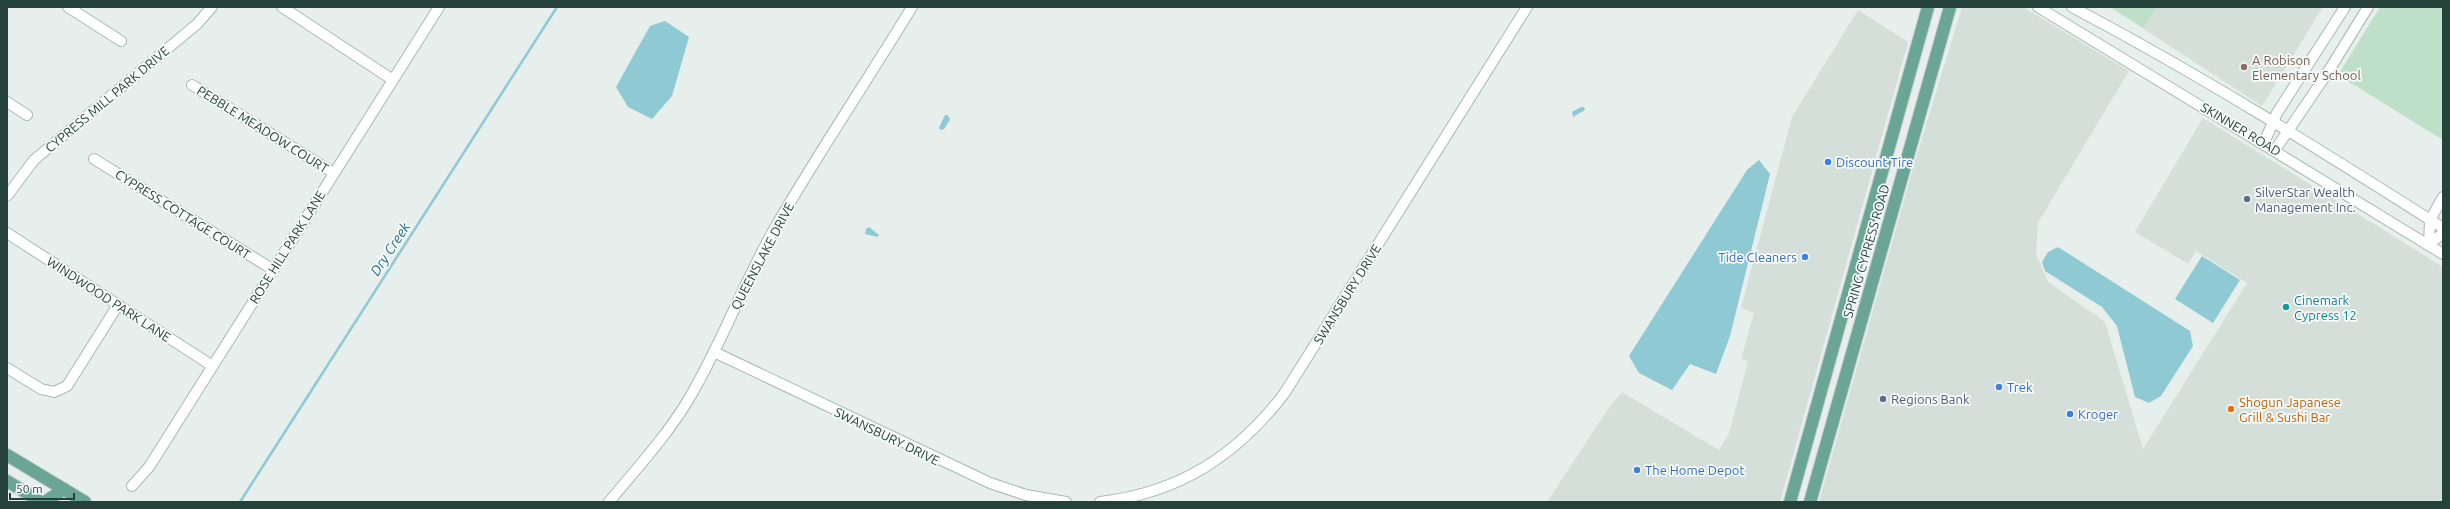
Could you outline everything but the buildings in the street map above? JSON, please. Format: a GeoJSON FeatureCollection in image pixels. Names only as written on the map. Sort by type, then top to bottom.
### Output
{"type":"FeatureCollection","features":[{"type":"Feature","properties":{"kind":"main road","name":"SPRING CYPRESS ROAD"},"geometry":{"type":"LineString","coordinates":[[1790,502],[1928,7]]}},
{"type":"Feature","properties":{"kind":"main road","name":"SPRING CYPRESS ROAD"},"geometry":{"type":"LineString","coordinates":[[1810,502],[1950,7]]}},
{"type":"Feature","properties":{"kind":"main road"},"geometry":{"type":"LineString","coordinates":[[1887,154],[1906,163]]}},
{"type":"Feature","properties":{"kind":"main road"},"geometry":{"type":"LineString","coordinates":[[1844,310],[1863,314]]}},
{"type":"Feature","properties":{"kind":"main road"},"geometry":{"type":"LineString","coordinates":[[7,455],[85,502]]}},
{"type":"Feature","properties":{"kind":"main road"},"geometry":{"type":"LineString","coordinates":[[7,481],[42,502]]}},
{"type":"Feature","properties":{"kind":"main road"},"geometry":{"type":"LineString","coordinates":[[45,502],[64,489]]}},
{"type":"Feature","properties":{"kind":"main road"},"geometry":{"type":"LineString","coordinates":[[62,502],[64,489]]}},
{"type":"Feature","properties":{"kind":"street"},"geometry":{"type":"LineString","coordinates":[[68,7],[121,41]]}},
{"type":"Feature","properties":{"kind":"street","name":"CYPRESS MILL PARK DRIVE"},"geometry":{"type":"LineString","coordinates":[[7,196],[34,160],[197,24],[212,7]]}},
{"type":"Feature","properties":{"kind":"street"},"geometry":{"type":"LineString","coordinates":[[282,7],[393,80]]}},
{"type":"Feature","properties":{"kind":"street","name":"ROSE HILL PARK LANE"},"geometry":{"type":"LineString","coordinates":[[132,486],[149,466],[211,365],[439,7]]}},
{"type":"Feature","properties":{"kind":"street","name":"QUEENSLAKE DRIVE"},"geometry":{"type":"LineString","coordinates":[[609,502],[672,426],[714,352],[754,264],[776,225],[912,7]]}},
{"type":"Feature","properties":{"kind":"street","name":"SWANSBURY DRIVE"},"geometry":{"type":"LineString","coordinates":[[1100,502],[1148,493],[1202,470],[1228,454],[1262,422],[1284,394],[1527,7]]}},
{"type":"Feature","properties":{"kind":"street","name":"SKINNER ROAD"},"geometry":{"type":"LineString","coordinates":[[2038,7],[2264,143],[2443,254]]}},
{"type":"Feature","properties":{"kind":"street","name":"SKINNER ROAD"},"geometry":{"type":"LineString","coordinates":[[2072,7],[2115,28],[2273,122],[2443,228]]}},
{"type":"Feature","properties":{"kind":"street"},"geometry":{"type":"LineString","coordinates":[[2264,143],[2273,122],[2345,7]]}},
{"type":"Feature","properties":{"kind":"street"},"geometry":{"type":"LineString","coordinates":[[2275,150],[2328,72],[2368,7]]}},
{"type":"Feature","properties":{"kind":"street","name":"PEBBLE MEADOW COURT"},"geometry":{"type":"LineString","coordinates":[[192,85],[334,173]]}},
{"type":"Feature","properties":{"kind":"street"},"geometry":{"type":"LineString","coordinates":[[7,102],[27,115]]}},
{"type":"Feature","properties":{"kind":"street","name":"CYPRESS COTTAGE COURT"},"geometry":{"type":"LineString","coordinates":[[94,159],[272,269]]}},
{"type":"Feature","properties":{"kind":"street"},"geometry":{"type":"LineString","coordinates":[[2429,245],[2430,220],[2443,197]]}},
{"type":"Feature","properties":{"kind":"street","name":"WINDWOOD PARK LANE"},"geometry":{"type":"LineString","coordinates":[[7,233],[211,365]]}},
{"type":"Feature","properties":{"kind":"street"},"geometry":{"type":"LineString","coordinates":[[2429,245],[2443,233]]}},
{"type":"Feature","properties":{"kind":"street"},"geometry":{"type":"LineString","coordinates":[[7,368],[41,388],[54,392],[67,386],[118,305]]}},
{"type":"Feature","properties":{"kind":"street","name":"SWANSBURY DRIVE"},"geometry":{"type":"LineString","coordinates":[[714,352],[990,483],[1026,495],[1066,502]]}},
{"type":"Feature","properties":{"kind":"shaded area"},"geometry":{"type":"Polygon","coordinates":[[[1962,7],[2023,7],[2129,71],[2038,223],[2036,254],[2048,282],[2105,322],[2143,449],[2247,283],[2196,251],[2188,264],[2135,232],[2203,118],[2443,267],[2443,502],[1819,502],[1915,161],[1962,7]]]}},
{"type":"Feature","properties":{"kind":"shaded area","name":"A Robison Elementary School"},"geometry":{"type":"Polygon","coordinates":[[[2110,7],[2323,7],[2262,106],[2110,7]]]}},
{"type":"Feature","properties":{"kind":"shaded area"},"geometry":{"type":"Polygon","coordinates":[[[1858,10],[1908,42],[1780,502],[1547,502],[1608,409],[1622,392],[1719,450],[1729,434],[1748,361],[1741,359],[1754,313],[1741,308],[1792,117],[1858,10]]]}},
{"type":"Feature","properties":{"kind":"green space"},"geometry":{"type":"Polygon","coordinates":[[[2110,7],[2156,7],[2144,28],[2110,7]]]}},
{"type":"Feature","properties":{"kind":"green space"},"geometry":{"type":"Polygon","coordinates":[[[2380,7],[2443,7],[2443,140],[2338,75],[2380,7]]]}},
{"type":"Feature","properties":{"kind":"water"},"geometry":{"type":"Polygon","coordinates":[[[665,21],[689,37],[672,96],[652,119],[628,107],[616,87],[650,26],[665,21]]]}},
{"type":"Feature","properties":{"kind":"water"},"geometry":{"type":"Polygon","coordinates":[[[1584,107],[1585,110],[1573,117],[1572,112],[1584,107]]]}},
{"type":"Feature","properties":{"kind":"water"},"geometry":{"type":"Polygon","coordinates":[[[945,115],[948,115],[950,120],[944,129],[941,130],[939,128],[945,115]]]}},
{"type":"Feature","properties":{"kind":"water"},"geometry":{"type":"Polygon","coordinates":[[[1759,160],[1770,174],[1730,336],[1716,374],[1690,364],[1672,390],[1639,373],[1629,356],[1747,170],[1759,160]]]}},
{"type":"Feature","properties":{"kind":"water"},"geometry":{"type":"Polygon","coordinates":[[[869,227],[879,235],[878,237],[865,234],[866,229],[869,227]]]}},
{"type":"Feature","properties":{"kind":"water"},"geometry":{"type":"Polygon","coordinates":[[[2058,247],[2190,331],[2193,346],[2161,396],[2149,403],[2135,397],[2117,326],[2102,307],[2045,271],[2042,262],[2048,252],[2058,247]]]}},
{"type":"Feature","properties":{"kind":"water"},"geometry":{"type":"Polygon","coordinates":[[[2202,256],[2240,280],[2213,323],[2175,299],[2202,256]]]}},
{"type":"Feature","properties":{"kind":"waterway","name":"Dry Creek"},"geometry":{"type":"LineString","coordinates":[[240,502],[557,7]]}},
{"type":"Feature","properties":{"kind":"place","name":"A Robison Elementary School"},"geometry":{"type":"Point","coordinates":[2244,67]}},
{"type":"Feature","properties":{"kind":"place","name":"Discount Tire"},"geometry":{"type":"Point","coordinates":[1828,162]}},
{"type":"Feature","properties":{"kind":"place","name":"SilverStar Wealth Management Inc."},"geometry":{"type":"Point","coordinates":[2247,199]}},
{"type":"Feature","properties":{"kind":"place","name":"Tide Cleaners"},"geometry":{"type":"Point","coordinates":[1805,257]}},
{"type":"Feature","properties":{"kind":"place","name":"Cinemark Cypress 12"},"geometry":{"type":"Point","coordinates":[2286,307]}},
{"type":"Feature","properties":{"kind":"place","name":"Trek"},"geometry":{"type":"Point","coordinates":[1999,387]}},
{"type":"Feature","properties":{"kind":"place","name":"Regions Bank"},"geometry":{"type":"Point","coordinates":[1883,399]}},
{"type":"Feature","properties":{"kind":"place","name":"Shogun Japanese Grill & Sushi Bar"},"geometry":{"type":"Point","coordinates":[2231,409]}},
{"type":"Feature","properties":{"kind":"place","name":"Kroger"},"geometry":{"type":"Point","coordinates":[2070,414]}},
{"type":"Feature","properties":{"kind":"place","name":"The Home Depot"},"geometry":{"type":"Point","coordinates":[1637,470]}}]}
